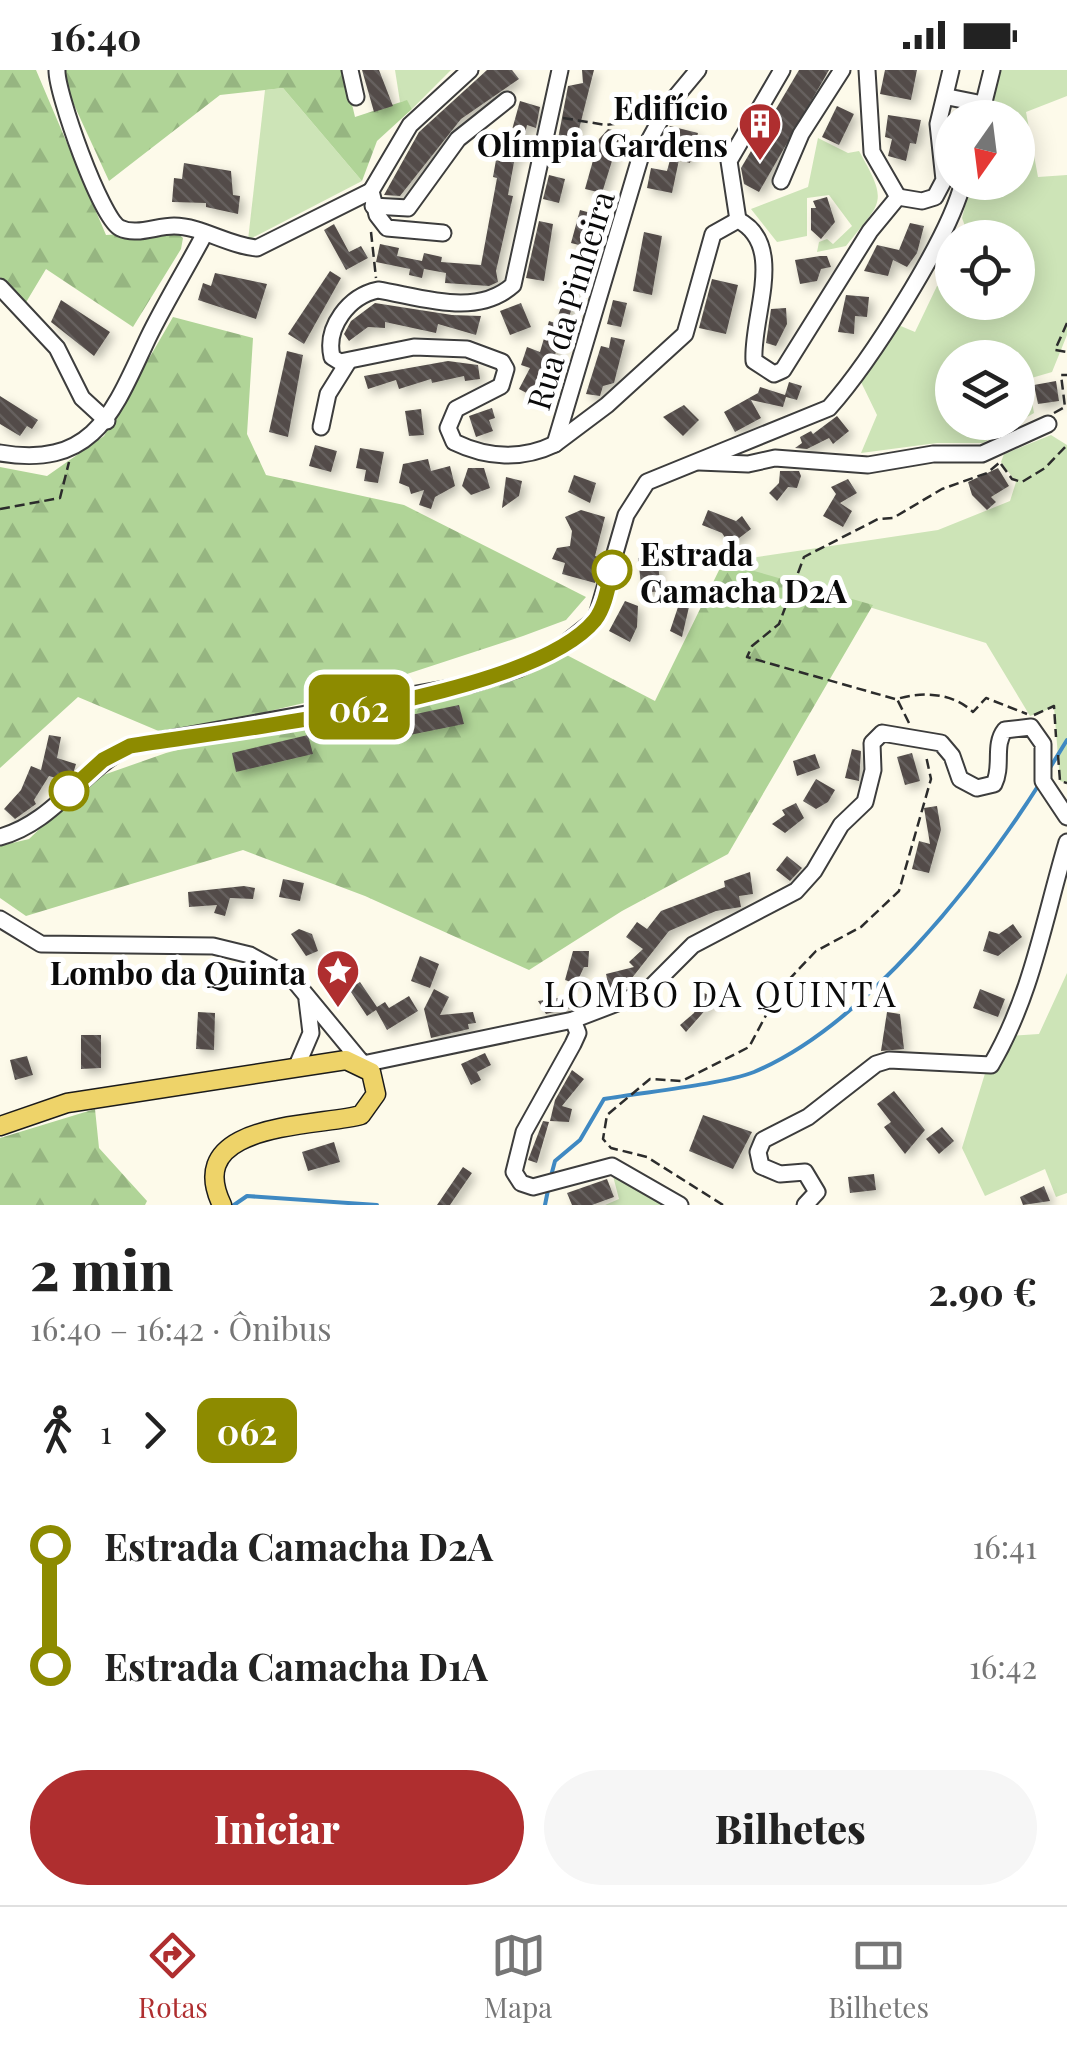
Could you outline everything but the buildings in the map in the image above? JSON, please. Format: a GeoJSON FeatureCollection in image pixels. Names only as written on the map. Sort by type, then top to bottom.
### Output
{"type":"FeatureCollection","features":[{"type":"Feature","properties":{"kind":"main road"},"geometry":{"type":"LineString","coordinates":[[0,1126],[66,1103],[346,1060],[363,1064],[377,1087],[369,1108],[352,1118],[258,1131],[236,1143],[219,1164],[215,1184],[221,1204]]}},
{"type":"Feature","properties":{"kind":"street"},"geometry":{"type":"LineString","coordinates":[[57,70],[63,102],[114,225],[135,232],[175,226],[240,247],[271,245],[374,204],[408,208],[446,152],[507,100]]}},
{"type":"Feature","properties":{"kind":"street"},"geometry":{"type":"LineString","coordinates":[[350,70],[356,97]]}},
{"type":"Feature","properties":{"kind":"street"},"geometry":{"type":"LineString","coordinates":[[374,204],[410,126],[470,70]]}},
{"type":"Feature","properties":{"kind":"street"},"geometry":{"type":"LineString","coordinates":[[560,70],[513,285],[504,293],[467,304],[378,290],[355,300],[332,335],[332,357],[348,362],[386,350],[414,347],[467,349],[491,355],[502,362],[505,380],[493,393],[456,409],[448,428],[454,442],[495,456],[536,454],[555,444],[676,345],[691,320],[713,234],[738,220]]}},
{"type":"Feature","properties":{"kind":"street","name":"Rua da Pinheira"},"geometry":{"type":"LineString","coordinates":[[555,444],[641,155],[660,117],[698,70]]}},
{"type":"Feature","properties":{"kind":"street"},"geometry":{"type":"LineString","coordinates":[[738,220],[729,161],[782,70]]}},
{"type":"Feature","properties":{"kind":"street"},"geometry":{"type":"LineString","coordinates":[[781,181],[801,134],[842,70]]}},
{"type":"Feature","properties":{"kind":"street"},"geometry":{"type":"LineString","coordinates":[[866,70],[872,152],[898,197]]}},
{"type":"Feature","properties":{"kind":"street"},"geometry":{"type":"LineString","coordinates":[[898,197],[922,201],[935,197],[944,180],[938,124],[948,97],[951,70]]}},
{"type":"Feature","properties":{"kind":"street"},"geometry":{"type":"LineString","coordinates":[[984,100],[992,70]]}},
{"type":"Feature","properties":{"kind":"street"},"geometry":{"type":"LineString","coordinates":[[948,97],[955,100]]}},
{"type":"Feature","properties":{"kind":"street"},"geometry":{"type":"LineString","coordinates":[[738,220],[752,227],[764,244],[754,361],[774,374],[783,370],[794,356],[870,230],[898,197]]}},
{"type":"Feature","properties":{"kind":"street"},"geometry":{"type":"LineString","coordinates":[[0,837],[26,830],[42,819],[93,768],[130,746],[472,684],[518,669],[561,648],[596,619],[636,492],[660,474],[829,408],[850,384],[946,230],[957,200]]}},
{"type":"Feature","properties":{"kind":"street"},"geometry":{"type":"LineString","coordinates":[[374,204],[393,230],[443,232]]}},
{"type":"Feature","properties":{"kind":"street"},"geometry":{"type":"LineString","coordinates":[[0,453],[40,457],[74,446],[107,421],[204,235]]}},
{"type":"Feature","properties":{"kind":"street"},"geometry":{"type":"LineString","coordinates":[[0,288],[56,348],[82,398],[107,421]]}},
{"type":"Feature","properties":{"kind":"street"},"geometry":{"type":"LineString","coordinates":[[320,427],[328,394],[348,362]]}},
{"type":"Feature","properties":{"kind":"street"},"geometry":{"type":"LineString","coordinates":[[690,462],[748,464],[775,458],[868,464],[934,454],[982,454],[994,461],[1048,424]]}},
{"type":"Feature","properties":{"kind":"street"},"geometry":{"type":"LineString","coordinates":[[0,919],[41,944],[212,946],[231,951],[292,978],[363,1064],[573,1020],[646,992],[693,945],[796,891],[814,871],[840,825],[863,806],[873,770],[874,739],[889,733],[948,748],[960,780],[987,788],[998,775],[1000,736],[1012,728],[1031,726],[1042,744],[1043,781],[1067,817]]}},
{"type":"Feature","properties":{"kind":"street"},"geometry":{"type":"LineString","coordinates":[[805,1205],[817,1192],[813,1178],[805,1172],[768,1170],[758,1160],[760,1144],[808,1118],[876,1064],[889,1060],[991,1065],[1018,1015],[1035,970],[1067,842]]}},
{"type":"Feature","properties":{"kind":"street"},"geometry":{"type":"LineString","coordinates":[[296,1068],[311,1033],[306,997]]}},
{"type":"Feature","properties":{"kind":"street"},"geometry":{"type":"LineString","coordinates":[[573,1020],[578,1033],[574,1044],[524,1132],[514,1172],[521,1183],[551,1184],[612,1166],[636,1176],[680,1205]]}},
{"type":"Feature","properties":{"kind":"path"},"geometry":{"type":"LineString","coordinates":[[552,116],[606,125],[660,117]]}},
{"type":"Feature","properties":{"kind":"path"},"geometry":{"type":"LineString","coordinates":[[374,204],[371,231],[378,290]]}},
{"type":"Feature","properties":{"kind":"path"},"geometry":{"type":"LineString","coordinates":[[1067,324],[1055,350],[1067,352]]}},
{"type":"Feature","properties":{"kind":"path"},"geometry":{"type":"LineString","coordinates":[[1067,445],[1045,468],[1022,482],[1012,479],[994,461],[893,518],[878,519],[804,557],[778,624],[752,646],[747,657],[896,700],[914,694],[958,698],[973,712],[986,698],[1030,716],[1054,706],[1060,782],[1067,783]]}},
{"type":"Feature","properties":{"kind":"path"},"geometry":{"type":"LineString","coordinates":[[0,509],[60,498],[74,446]]}},
{"type":"Feature","properties":{"kind":"path"},"geometry":{"type":"LineString","coordinates":[[724,1205],[647,1157],[612,1148],[604,1139],[607,1115],[650,1079],[682,1081],[748,1048],[780,989],[816,951],[861,926],[899,891],[931,779],[922,740],[896,700]]}},
{"type":"Feature","properties":{"kind":"green space"},"geometry":{"type":"Polygon","coordinates":[[[0,70],[36,70],[106,235],[175,231],[183,238],[181,249],[133,327],[46,269],[25,304],[0,277],[0,70]]]}},
{"type":"Feature","properties":{"kind":"green space"},"geometry":{"type":"Polygon","coordinates":[[[58,70],[344,70],[355,117],[407,100],[412,109],[377,141],[362,181],[283,88],[220,95],[109,181],[58,70]]]}},
{"type":"Feature","properties":{"kind":"green space"},"geometry":{"type":"Polygon","coordinates":[[[395,70],[451,70],[412,109],[407,101],[400,102],[395,70]]]}},
{"type":"Feature","properties":{"kind":"green space"},"geometry":{"type":"Polygon","coordinates":[[[1000,70],[1067,70],[1067,96],[1035,108],[1035,100],[992,100],[1000,70]]]}},
{"type":"Feature","properties":{"kind":"green space"},"geometry":{"type":"Polygon","coordinates":[[[283,88],[362,181],[248,240],[265,90],[283,88]]]}},
{"type":"Feature","properties":{"kind":"green space"},"geometry":{"type":"Polygon","coordinates":[[[818,138],[848,153],[859,151],[878,192],[874,210],[846,246],[817,252],[819,242],[827,239],[833,244],[852,226],[829,195],[807,198],[807,236],[777,242],[751,209],[808,187],[818,138]]]}},
{"type":"Feature","properties":{"kind":"green space"},"geometry":{"type":"Polygon","coordinates":[[[1035,161],[1038,177],[1067,175],[1067,335],[1052,372],[1035,377],[1035,340],[935,340],[935,440],[988,440],[861,453],[877,415],[861,382],[896,324],[915,332],[935,290],[935,320],[1035,320],[1035,220],[962,218],[967,200],[1035,200],[1035,161]]]}},
{"type":"Feature","properties":{"kind":"green space"},"geometry":{"type":"Polygon","coordinates":[[[173,317],[253,338],[247,434],[266,475],[404,505],[586,597],[566,620],[523,636],[355,691],[168,735],[78,697],[0,768],[0,467],[47,476],[104,436],[173,317]]]}},
{"type":"Feature","properties":{"kind":"green space"},"geometry":{"type":"Polygon","coordinates":[[[1051,435],[1067,445],[1067,783],[1060,781],[1054,707],[1030,716],[986,643],[723,562],[938,530],[1010,501],[1016,482],[1001,462],[1004,454],[1051,435]]]}},
{"type":"Feature","properties":{"kind":"green space"},"geometry":{"type":"Polygon","coordinates":[[[723,562],[873,605],[728,854],[622,911],[529,970],[365,896],[243,850],[26,916],[0,898],[0,846],[29,839],[92,779],[166,753],[559,651],[655,701],[723,562]]]}},
{"type":"Feature","properties":{"kind":"green space"},"geometry":{"type":"Polygon","coordinates":[[[1067,973],[1067,1193],[1056,1197],[1045,1169],[985,1196],[962,1148],[987,1067],[1008,1036],[1039,1034],[1067,973]]]}},
{"type":"Feature","properties":{"kind":"green space"},"geometry":{"type":"Polygon","coordinates":[[[95,1109],[99,1148],[147,1201],[145,1205],[0,1205],[0,1138],[95,1109]]]}},
{"type":"Feature","properties":{"kind":"green space"},"geometry":{"type":"Polygon","coordinates":[[[613,1176],[638,1182],[670,1205],[605,1205],[619,1199],[613,1176]]]}},
{"type":"Feature","properties":{"kind":"waterway"},"geometry":{"type":"LineString","coordinates":[[1048,771],[1067,740]]}},
{"type":"Feature","properties":{"kind":"waterway"},"geometry":{"type":"LineString","coordinates":[[551,1176],[555,1161],[580,1140],[604,1099],[754,1072],[836,1021],[876,986],[951,906],[1040,783]]}},
{"type":"Feature","properties":{"kind":"waterway"},"geometry":{"type":"LineString","coordinates":[[545,1205],[548,1190]]}},
{"type":"Feature","properties":{"kind":"waterway"},"geometry":{"type":"LineString","coordinates":[[234,1205],[247,1196],[377,1205]]}},
{"type":"Feature","properties":{"kind":"bus line","name":"062"},"geometry":{"type":"LineString","coordinates":[[69,791],[103,760],[130,746],[388,702],[472,684],[518,669],[561,648],[596,619],[612,570]]}},
{"type":"Feature","properties":{"kind":"place","name":"Edifício Olímpia Gardens"},"geometry":{"type":"Point","coordinates":[760,162]}},
{"type":"Feature","properties":{"kind":"place","name":"Estrada Camacha D2A"},"geometry":{"type":"Point","coordinates":[612,570]}},
{"type":"Feature","properties":{"kind":"place","name":"Lombo da Quinta"},"geometry":{"type":"Point","coordinates":[338,1009]}},
{"type":"Feature","properties":{"kind":"district","name":"LOMBO DA QUINTA"},"geometry":{"type":"Point","coordinates":[721,992]}}]}
